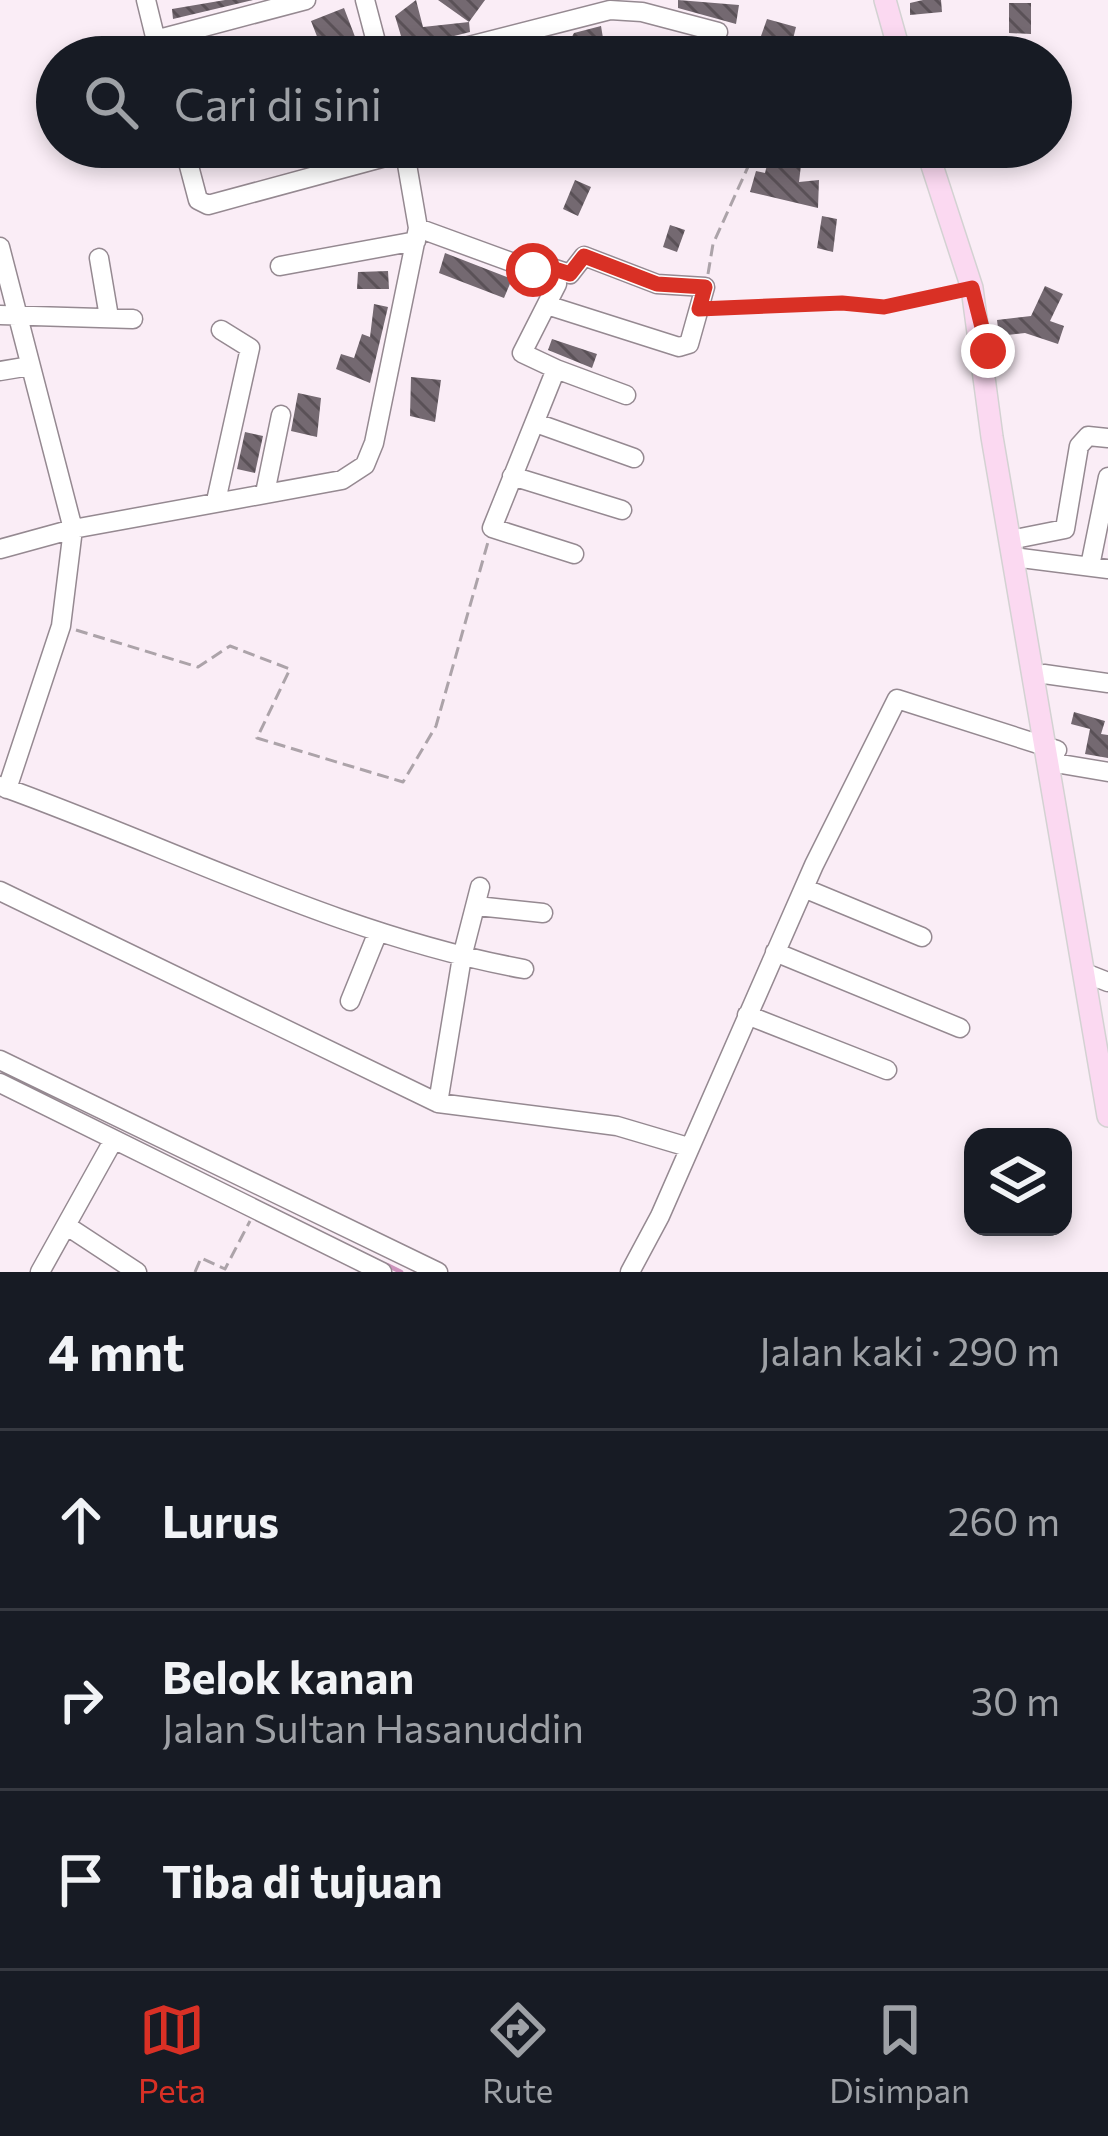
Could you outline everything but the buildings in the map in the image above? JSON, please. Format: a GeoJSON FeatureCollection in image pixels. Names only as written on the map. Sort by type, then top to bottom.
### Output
{"type":"FeatureCollection","features":[{"type":"Feature","properties":{"kind":"main road"},"geometry":{"type":"LineString","coordinates":[[885,0],[895,36]]}},
{"type":"Feature","properties":{"kind":"main road"},"geometry":{"type":"LineString","coordinates":[[933,168],[972,288],[1108,1032]]}},
{"type":"Feature","properties":{"kind":"main road"},"geometry":{"type":"LineString","coordinates":[[981,335],[992,437],[1044,674],[1054,754]]}},
{"type":"Feature","properties":{"kind":"main road"},"geometry":{"type":"LineString","coordinates":[[1098,978],[1108,1116]]}},
{"type":"Feature","properties":{"kind":"street"},"geometry":{"type":"LineString","coordinates":[[146,0],[154,36]]}},
{"type":"Feature","properties":{"kind":"street"},"geometry":{"type":"LineString","coordinates":[[197,36],[306,0]]}},
{"type":"Feature","properties":{"kind":"street"},"geometry":{"type":"LineString","coordinates":[[364,0],[374,36]]}},
{"type":"Feature","properties":{"kind":"street"},"geometry":{"type":"LineString","coordinates":[[508,36],[643,6],[718,32]]}},
{"type":"Feature","properties":{"kind":"street"},"geometry":{"type":"LineString","coordinates":[[190,168],[198,200],[208,205],[339,168]]}},
{"type":"Feature","properties":{"kind":"street"},"geometry":{"type":"LineString","coordinates":[[0,549],[73,529],[342,480],[365,465],[417,234],[412,168]]}},
{"type":"Feature","properties":{"kind":"street"},"geometry":{"type":"LineString","coordinates":[[280,266],[417,234],[533,270],[557,284],[550,306],[522,353],[626,394]]}},
{"type":"Feature","properties":{"kind":"street"},"geometry":{"type":"LineString","coordinates":[[0,247],[9,315],[30,367],[73,529],[61,626],[3,788],[378,932],[462,957],[524,968]]}},
{"type":"Feature","properties":{"kind":"street"},"geometry":{"type":"LineString","coordinates":[[533,270],[542,265],[570,274],[584,256],[657,284],[705,287],[689,344],[679,347],[550,306]]}},
{"type":"Feature","properties":{"kind":"street"},"geometry":{"type":"LineString","coordinates":[[99,258],[110,317]]}},
{"type":"Feature","properties":{"kind":"street"},"geometry":{"type":"LineString","coordinates":[[9,315],[133,319]]}},
{"type":"Feature","properties":{"kind":"street"},"geometry":{"type":"LineString","coordinates":[[216,501],[250,348],[221,331]]}},
{"type":"Feature","properties":{"kind":"street"},"geometry":{"type":"LineString","coordinates":[[0,371],[30,367]]}},
{"type":"Feature","properties":{"kind":"street"},"geometry":{"type":"LineString","coordinates":[[556,369],[492,528],[574,554]]}},
{"type":"Feature","properties":{"kind":"street"},"geometry":{"type":"LineString","coordinates":[[265,493],[281,415]]}},
{"type":"Feature","properties":{"kind":"street"},"geometry":{"type":"LineString","coordinates":[[536,423],[634,458]]}},
{"type":"Feature","properties":{"kind":"street"},"geometry":{"type":"LineString","coordinates":[[1019,550],[1065,529],[1072,465],[1082,442],[1088,436],[1108,438]]}},
{"type":"Feature","properties":{"kind":"street"},"geometry":{"type":"LineString","coordinates":[[512,476],[622,510]]}},
{"type":"Feature","properties":{"kind":"street"},"geometry":{"type":"LineString","coordinates":[[1019,550],[1099,567],[1108,478]]}},
{"type":"Feature","properties":{"kind":"street"},"geometry":{"type":"LineString","coordinates":[[1044,674],[1108,683]]}},
{"type":"Feature","properties":{"kind":"street"},"geometry":{"type":"LineString","coordinates":[[630,1272],[775,952],[899,698],[1108,772]]}},
{"type":"Feature","properties":{"kind":"street"},"geometry":{"type":"LineString","coordinates":[[806,889],[922,937]]}},
{"type":"Feature","properties":{"kind":"street"},"geometry":{"type":"LineString","coordinates":[[0,890],[438,1103],[617,1126],[688,1147]]}},
{"type":"Feature","properties":{"kind":"street"},"geometry":{"type":"LineString","coordinates":[[438,1103],[462,957],[478,896],[543,913]]}},
{"type":"Feature","properties":{"kind":"street"},"geometry":{"type":"LineString","coordinates":[[350,1001],[378,932]]}},
{"type":"Feature","properties":{"kind":"street"},"geometry":{"type":"LineString","coordinates":[[775,952],[960,1028]]}},
{"type":"Feature","properties":{"kind":"street"},"geometry":{"type":"LineString","coordinates":[[747,1015],[887,1070]]}},
{"type":"Feature","properties":{"kind":"street"},"geometry":{"type":"LineString","coordinates":[[0,1060],[439,1272]]}},
{"type":"Feature","properties":{"kind":"street"},"geometry":{"type":"LineString","coordinates":[[0,1083],[382,1272]]}},
{"type":"Feature","properties":{"kind":"street"},"geometry":{"type":"LineString","coordinates":[[40,1272],[113,1141]]}},
{"type":"Feature","properties":{"kind":"street"},"geometry":{"type":"LineString","coordinates":[[67,1226],[137,1272]]}},
{"type":"Feature","properties":{"kind":"path"},"geometry":{"type":"LineString","coordinates":[[705,287],[713,244],[747,168]]}},
{"type":"Feature","properties":{"kind":"path"},"geometry":{"type":"LineString","coordinates":[[699,309],[842,303],[884,307],[972,288]]}},
{"type":"Feature","properties":{"kind":"path"},"geometry":{"type":"LineString","coordinates":[[61,626],[198,667],[230,646],[290,669],[257,738],[403,782],[436,726],[492,528]]}},
{"type":"Feature","properties":{"kind":"path"},"geometry":{"type":"LineString","coordinates":[[195,1272],[201,1258],[225,1268],[256,1210]]}},
{"type":"Feature","properties":{"kind":"waterway"},"geometry":{"type":"LineString","coordinates":[[387,1265],[401,1272]]}},
{"type":"Feature","properties":{"kind":"route"},"geometry":{"type":"LineString","coordinates":[[533,270],[542,265],[570,274],[584,256],[657,284],[705,287],[699,309],[842,303],[884,307],[972,288],[988,351]]}}]}
